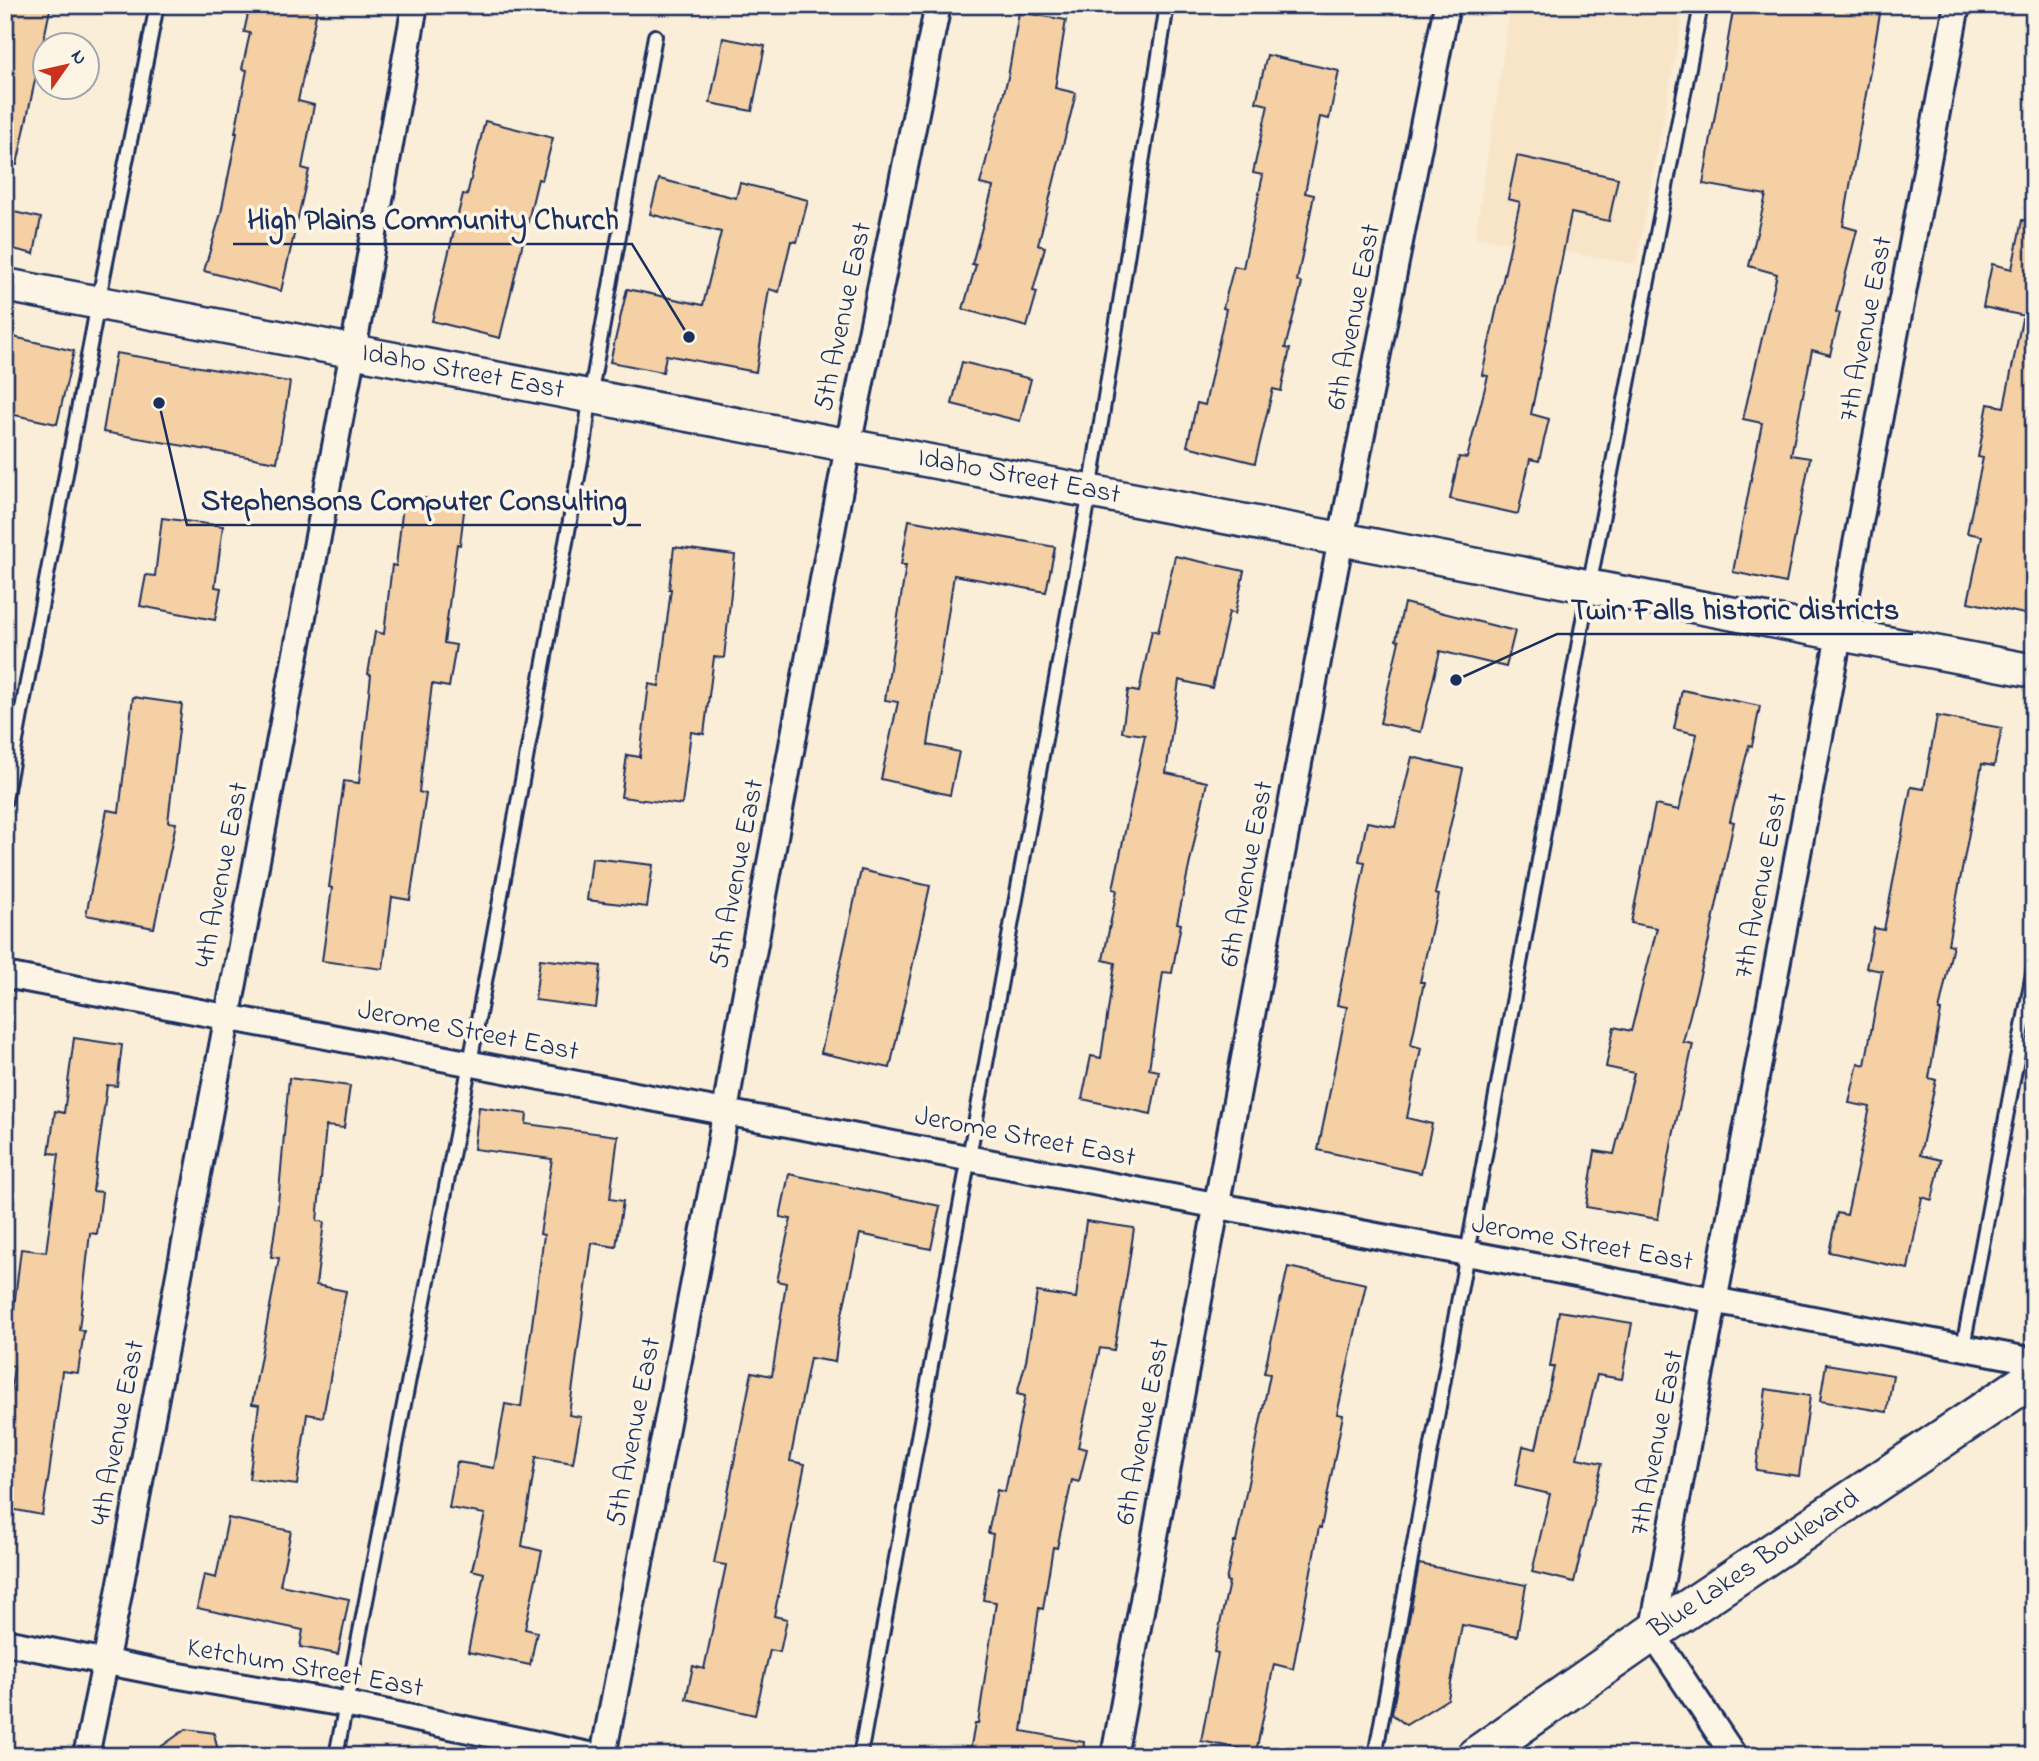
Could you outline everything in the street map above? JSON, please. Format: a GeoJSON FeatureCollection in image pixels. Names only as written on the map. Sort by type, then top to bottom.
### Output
{"type":"FeatureCollection","features":[{"type":"Feature","properties":{"kind":"main road","name":"Blue Lakes Boulevard"},"geometry":{"type":"LineString","coordinates":[[1476,1756],[1652,1633],[2034,1377]]}},
{"type":"Feature","properties":{"kind":"street","name":"4th Avenue East"},"geometry":{"type":"LineString","coordinates":[[86,1756],[353,351],[415,5]]}},
{"type":"Feature","properties":{"kind":"street","name":"5th Avenue East"},"geometry":{"type":"LineString","coordinates":[[603,1756],[719,1151],[848,446],[938,5]]}},
{"type":"Feature","properties":{"kind":"street","name":"6th Avenue East"},"geometry":{"type":"LineString","coordinates":[[1114,1756],[1342,537],[1447,5]]}},
{"type":"Feature","properties":{"kind":"street","name":"7th Avenue East"},"geometry":{"type":"LineString","coordinates":[[1652,1633],[1957,5]]}},
{"type":"Feature","properties":{"kind":"street","name":"Idaho Street East"},"geometry":{"type":"LineString","coordinates":[[5,285],[1090,492],[1342,537],[1589,587],[2034,671]]}},
{"type":"Feature","properties":{"kind":"street","name":"Jerome Street East"},"geometry":{"type":"LineString","coordinates":[[5,975],[2034,1360]]}},
{"type":"Feature","properties":{"kind":"street"},"geometry":{"type":"LineString","coordinates":[[1652,1633],[1734,1756]]}},
{"type":"Feature","properties":{"kind":"street","name":"Ketchum Street East"},"geometry":{"type":"LineString","coordinates":[[5,1642],[345,1704],[594,1756]]}},
{"type":"Feature","properties":{"kind":"lane"},"geometry":{"type":"LineString","coordinates":[[5,800],[157,5]]}},
{"type":"Feature","properties":{"kind":"lane"},"geometry":{"type":"LineString","coordinates":[[860,1756],[1090,492],[1167,5]]}},
{"type":"Feature","properties":{"kind":"lane"},"geometry":{"type":"LineString","coordinates":[[1375,1756],[1589,587],[1701,5]]}},
{"type":"Feature","properties":{"kind":"lane"},"geometry":{"type":"LineString","coordinates":[[336,1756],[470,1063],[585,439],[590,397],[655,36]]}},
{"type":"Feature","properties":{"kind":"lane"},"geometry":{"type":"LineString","coordinates":[[1963,1347],[2034,968]]}},
{"type":"Feature","properties":{"kind":"shaded area"},"geometry":{"type":"Polygon","coordinates":[[[1511,5],[1685,5],[1636,264],[1475,237],[1511,5]]]}},
{"type":"Feature","properties":{"kind":"building"},"geometry":{"type":"Polygon","coordinates":[[[5,5],[51,5],[45,32],[32,32],[32,94],[17,165],[5,164],[5,5]]]}},
{"type":"Feature","properties":{"kind":"building"},"geometry":{"type":"Polygon","coordinates":[[[250,5],[318,5],[298,101],[314,105],[302,168],[309,170],[281,291],[204,271],[221,213],[237,133],[247,70],[242,69],[250,33],[244,32],[250,5]]]}},
{"type":"Feature","properties":{"kind":"building"},"geometry":{"type":"Polygon","coordinates":[[[1734,5],[1863,5],[1881,8],[1843,226],[1857,230],[1836,312],[1840,313],[1830,355],[1812,350],[1791,455],[1810,458],[1786,583],[1733,572],[1762,423],[1743,419],[1777,274],[1749,266],[1766,195],[1703,184],[1734,5]]]}},
{"type":"Feature","properties":{"kind":"building"},"geometry":{"type":"Polygon","coordinates":[[[1019,12],[1066,20],[1055,88],[1076,93],[1038,245],[1045,247],[1027,327],[963,309],[976,265],[972,264],[993,187],[980,184],[1008,77],[1019,12]]]}},
{"type":"Feature","properties":{"kind":"building"},"geometry":{"type":"Polygon","coordinates":[[[723,38],[765,46],[752,111],[710,103],[723,38]]]}},
{"type":"Feature","properties":{"kind":"building"},"geometry":{"type":"Polygon","coordinates":[[[1267,55],[1339,71],[1329,119],[1320,117],[1305,193],[1314,195],[1297,281],[1302,283],[1285,348],[1290,349],[1281,391],[1273,389],[1255,463],[1187,446],[1197,403],[1205,405],[1226,309],[1223,308],[1234,266],[1243,268],[1263,175],[1253,173],[1268,105],[1256,102],[1267,55]]]}},
{"type":"Feature","properties":{"kind":"building"},"geometry":{"type":"Polygon","coordinates":[[[485,121],[553,138],[542,180],[538,179],[500,338],[432,321],[463,194],[467,195],[485,121]]]}},
{"type":"Feature","properties":{"kind":"building"},"geometry":{"type":"Polygon","coordinates":[[[1517,156],[1618,178],[1609,221],[1571,213],[1531,414],[1549,419],[1539,461],[1530,459],[1518,514],[1450,499],[1459,457],[1467,458],[1488,376],[1482,375],[1520,202],[1508,199],[1517,156]]]}},
{"type":"Feature","properties":{"kind":"building"},"geometry":{"type":"Polygon","coordinates":[[[659,179],[736,198],[740,183],[808,200],[797,242],[791,241],[779,292],[769,289],[756,372],[666,355],[663,372],[610,362],[627,289],[703,305],[721,232],[650,214],[659,179]]]}},
{"type":"Feature","properties":{"kind":"building"},"geometry":{"type":"Polygon","coordinates":[[[5,210],[41,218],[34,254],[5,247],[5,210]]]}},
{"type":"Feature","properties":{"kind":"building"},"geometry":{"type":"Polygon","coordinates":[[[2022,220],[2034,221],[2034,318],[1983,307],[1992,264],[2012,269],[2022,220]]]}},
{"type":"Feature","properties":{"kind":"building"},"geometry":{"type":"Polygon","coordinates":[[[2022,319],[2034,320],[2034,616],[1968,602],[1982,536],[1967,533],[1983,458],[1978,457],[1988,404],[2004,407],[2022,319]]]}},
{"type":"Feature","properties":{"kind":"building"},"geometry":{"type":"Polygon","coordinates":[[[5,335],[74,351],[57,424],[5,413],[5,335]]]}},
{"type":"Feature","properties":{"kind":"building"},"geometry":{"type":"Polygon","coordinates":[[[116,353],[290,382],[277,462],[103,432],[116,353]]]}},
{"type":"Feature","properties":{"kind":"building"},"geometry":{"type":"Polygon","coordinates":[[[962,362],[1031,379],[1020,421],[952,404],[962,362]]]}},
{"type":"Feature","properties":{"kind":"building"},"geometry":{"type":"Polygon","coordinates":[[[404,496],[465,503],[444,643],[456,645],[449,687],[432,684],[419,792],[426,794],[410,900],[392,897],[383,969],[322,961],[344,781],[359,783],[371,675],[368,674],[375,632],[384,634],[392,565],[396,566],[404,496]]]}},
{"type":"Feature","properties":{"kind":"building"},"geometry":{"type":"Polygon","coordinates":[[[162,518],[223,526],[215,587],[221,588],[215,620],[140,606],[146,575],[155,576],[162,518]]]}},
{"type":"Feature","properties":{"kind":"building"},"geometry":{"type":"Polygon","coordinates":[[[909,520],[1055,547],[1046,592],[954,575],[928,745],[959,752],[950,795],[881,779],[898,702],[885,700],[906,565],[901,565],[909,520]]]}},
{"type":"Feature","properties":{"kind":"building"},"geometry":{"type":"Polygon","coordinates":[[[674,547],[735,555],[724,658],[714,657],[704,734],[691,732],[682,805],[621,797],[627,755],[640,757],[649,684],[659,686],[674,547]]]}},
{"type":"Feature","properties":{"kind":"building"},"geometry":{"type":"Polygon","coordinates":[[[1175,556],[1244,571],[1235,614],[1229,612],[1212,688],[1179,680],[1166,773],[1207,782],[1177,923],[1181,924],[1172,973],[1163,972],[1149,1069],[1159,1071],[1151,1114],[1082,1099],[1091,1056],[1101,1058],[1115,963],[1103,960],[1117,890],[1113,889],[1145,735],[1122,732],[1128,690],[1139,692],[1152,630],[1158,632],[1175,556]]]}},
{"type":"Feature","properties":{"kind":"building"},"geometry":{"type":"Polygon","coordinates":[[[1404,603],[1515,631],[1506,667],[1440,651],[1421,732],[1380,723],[1399,641],[1396,640],[1404,603]]]}},
{"type":"Feature","properties":{"kind":"building"},"geometry":{"type":"Polygon","coordinates":[[[1682,690],[1760,706],[1752,746],[1749,745],[1730,821],[1734,822],[1709,940],[1683,1042],[1693,1044],[1658,1219],[1586,1207],[1595,1151],[1614,1154],[1634,1073],[1606,1067],[1614,1027],[1631,1031],[1657,928],[1631,923],[1655,805],[1679,810],[1697,734],[1674,729],[1682,690]]]}},
{"type":"Feature","properties":{"kind":"building"},"geometry":{"type":"Polygon","coordinates":[[[133,697],[182,704],[168,822],[176,823],[154,928],[86,915],[107,810],[119,812],[133,697]]]}},
{"type":"Feature","properties":{"kind":"building"},"geometry":{"type":"Polygon","coordinates":[[[1937,716],[2002,728],[1994,766],[1982,764],[1948,944],[1953,945],[1929,1078],[1936,1080],[1920,1155],[1941,1160],[1932,1200],[1922,1197],[1908,1269],[1829,1252],[1837,1213],[1847,1215],[1870,1107],[1849,1103],[1858,1063],[1865,1065],[1882,971],[1866,968],[1874,928],[1884,930],[1911,787],[1924,789],[1937,716]]]}},
{"type":"Feature","properties":{"kind":"building"},"geometry":{"type":"Polygon","coordinates":[[[1412,757],[1463,769],[1435,894],[1439,895],[1420,982],[1424,982],[1411,1045],[1421,1048],[1407,1118],[1432,1124],[1421,1173],[1318,1150],[1347,1007],[1337,1005],[1365,862],[1359,861],[1367,822],[1395,827],[1412,757]]]}},
{"type":"Feature","properties":{"kind":"building"},"geometry":{"type":"Polygon","coordinates":[[[592,858],[653,865],[647,907],[587,900],[592,858]]]}},
{"type":"Feature","properties":{"kind":"building"},"geometry":{"type":"Polygon","coordinates":[[[861,870],[930,886],[890,1068],[821,1053],[861,870]]]}},
{"type":"Feature","properties":{"kind":"building"},"geometry":{"type":"Polygon","coordinates":[[[540,959],[601,966],[596,1008],[535,1000],[540,959]]]}},
{"type":"Feature","properties":{"kind":"building"},"geometry":{"type":"Polygon","coordinates":[[[74,1038],[122,1045],[117,1086],[107,1085],[93,1191],[102,1192],[97,1234],[90,1233],[79,1330],[84,1331],[78,1373],[62,1371],[42,1515],[5,1508],[5,1435],[14,1366],[7,1365],[21,1249],[46,1252],[59,1154],[49,1153],[55,1111],[64,1113],[74,1038]]]}},
{"type":"Feature","properties":{"kind":"building"},"geometry":{"type":"Polygon","coordinates":[[[289,1078],[350,1086],[344,1128],[326,1126],[317,1221],[324,1222],[316,1285],[346,1291],[323,1417],[307,1414],[297,1485],[249,1479],[259,1405],[252,1404],[279,1258],[271,1257],[289,1078]]]}},
{"type":"Feature","properties":{"kind":"building"},"geometry":{"type":"Polygon","coordinates":[[[479,1107],[527,1114],[526,1124],[618,1136],[610,1199],[623,1201],[616,1247],[592,1243],[569,1415],[581,1417],[573,1463],[536,1457],[522,1546],[542,1551],[525,1629],[537,1632],[530,1665],[468,1652],[484,1573],[472,1570],[485,1514],[449,1508],[457,1462],[494,1468],[505,1404],[521,1407],[544,1235],[540,1234],[552,1159],[474,1149],[479,1107]]]}},
{"type":"Feature","properties":{"kind":"building"},"geometry":{"type":"Polygon","coordinates":[[[789,1174],[940,1206],[931,1249],[860,1234],[840,1323],[835,1362],[810,1358],[790,1461],[805,1464],[774,1616],[787,1619],[780,1652],[770,1650],[755,1715],[686,1699],[693,1666],[704,1669],[726,1565],[714,1563],[752,1372],[772,1376],[786,1283],[777,1281],[791,1219],[780,1217],[789,1174]]]}},
{"type":"Feature","properties":{"kind":"building"},"geometry":{"type":"Polygon","coordinates":[[[1086,1221],[1134,1228],[1114,1350],[1100,1348],[1078,1447],[1087,1449],[1079,1482],[1072,1480],[1057,1548],[1053,1547],[1043,1609],[1039,1608],[1022,1731],[1084,1742],[1083,1756],[969,1756],[975,1724],[978,1724],[996,1602],[983,1600],[993,1534],[988,1533],[997,1490],[1005,1492],[1025,1396],[1017,1394],[1026,1361],[1037,1292],[1076,1298],[1086,1221]]]}},
{"type":"Feature","properties":{"kind":"building"},"geometry":{"type":"Polygon","coordinates":[[[1288,1267],[1366,1284],[1337,1414],[1343,1415],[1293,1669],[1274,1664],[1256,1752],[1201,1741],[1218,1653],[1214,1652],[1229,1582],[1226,1581],[1270,1374],[1264,1373],[1288,1267]]]}},
{"type":"Feature","properties":{"kind":"building"},"geometry":{"type":"Polygon","coordinates":[[[1559,1311],[1632,1323],[1622,1379],[1597,1375],[1577,1458],[1602,1463],[1574,1582],[1532,1572],[1550,1494],[1515,1486],[1523,1446],[1536,1449],[1554,1367],[1550,1367],[1559,1311]]]}},
{"type":"Feature","properties":{"kind":"building"},"geometry":{"type":"Polygon","coordinates":[[[1826,1364],[1893,1375],[1887,1412],[1820,1401],[1826,1364]]]}},
{"type":"Feature","properties":{"kind":"building"},"geometry":{"type":"Polygon","coordinates":[[[1766,1389],[1810,1396],[1799,1476],[1756,1470],[1766,1389]]]}},
{"type":"Feature","properties":{"kind":"building"},"geometry":{"type":"Polygon","coordinates":[[[228,1518],[291,1531],[280,1585],[349,1599],[338,1654],[300,1647],[303,1630],[197,1608],[204,1575],[216,1578],[228,1518]]]}},
{"type":"Feature","properties":{"kind":"building"},"geometry":{"type":"Polygon","coordinates":[[[1419,1564],[1526,1585],[1517,1636],[1462,1625],[1448,1699],[1406,1725],[1392,1714],[1419,1564]]]}},
{"type":"Feature","properties":{"kind":"building"},"geometry":{"type":"Polygon","coordinates":[[[186,1729],[214,1733],[219,1756],[148,1756],[186,1729]]]}},
{"type":"Feature","properties":{"kind":"place","name":"High Plains Community Church"},"geometry":{"type":"Point","coordinates":[689,337]}},
{"type":"Feature","properties":{"kind":"place","name":"Stephensons Computer Consulting"},"geometry":{"type":"Point","coordinates":[159,403]}},
{"type":"Feature","properties":{"kind":"place","name":"Twin Falls historic districts"},"geometry":{"type":"Point","coordinates":[1456,680]}}]}
